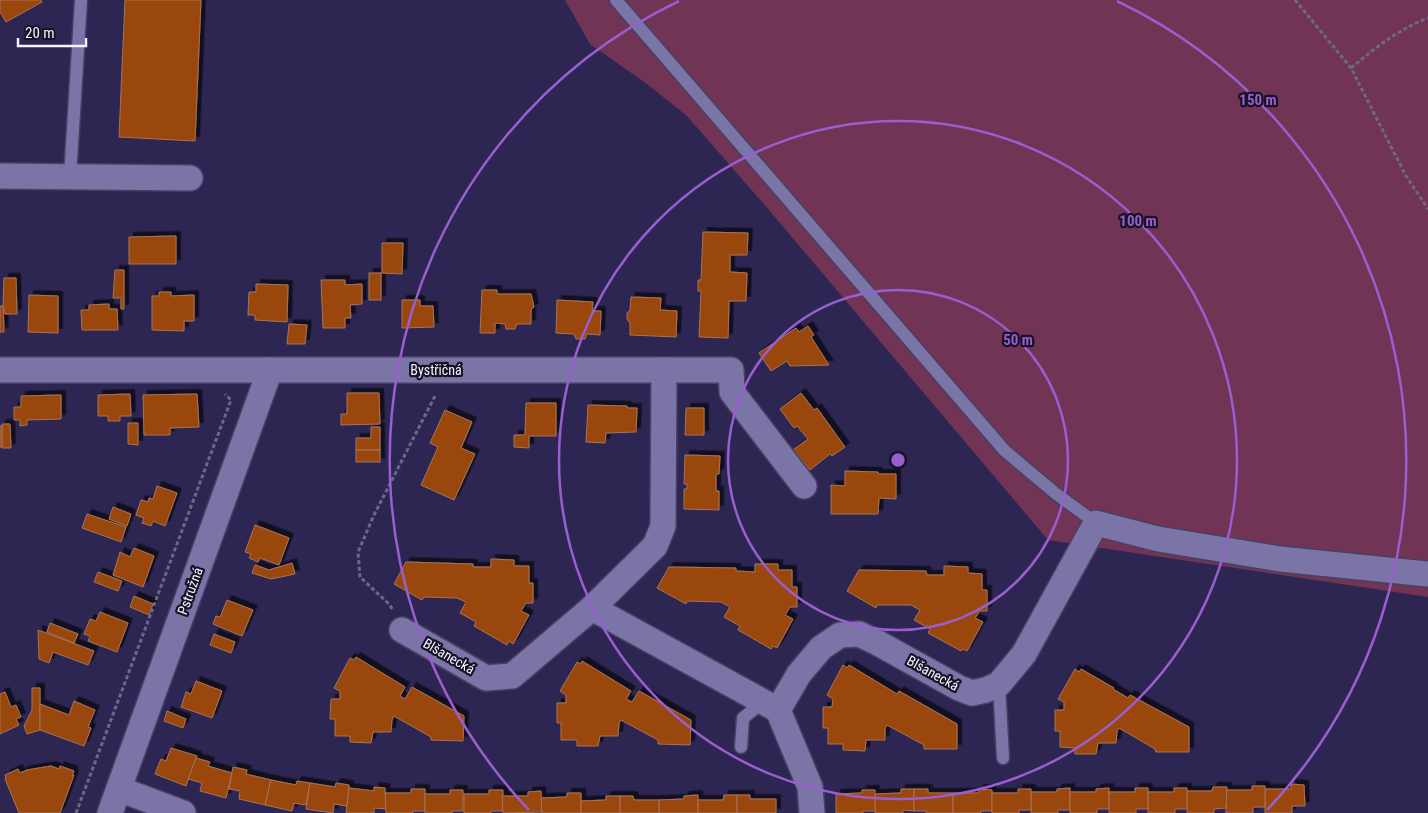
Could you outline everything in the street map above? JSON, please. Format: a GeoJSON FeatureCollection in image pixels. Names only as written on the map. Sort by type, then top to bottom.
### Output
{"type":"FeatureCollection","features":[{"type":"Feature","properties":{"kind":"street"},"geometry":{"type":"LineString","coordinates":[[0,176],[190,178]]}},
{"type":"Feature","properties":{"kind":"street","name":"Bystřičná"},"geometry":{"type":"LineString","coordinates":[[0,370],[731,370],[732,392],[804,486]]}},
{"type":"Feature","properties":{"kind":"street","name":"Pstružná"},"geometry":{"type":"LineString","coordinates":[[110,813],[270,370]]}},
{"type":"Feature","properties":{"kind":"street","name":"Blšanecká"},"geometry":{"type":"LineString","coordinates":[[402,630],[486,678],[512,676],[592,608],[656,546],[663,526],[664,370]]}},
{"type":"Feature","properties":{"kind":"street"},"geometry":{"type":"LineString","coordinates":[[1000,684],[1024,654],[1096,523],[1158,539],[1280,559],[1428,574]]}},
{"type":"Feature","properties":{"kind":"street"},"geometry":{"type":"LineString","coordinates":[[592,608],[771,706],[810,787],[812,813]]}},
{"type":"Feature","properties":{"kind":"street","name":"Blšanecká"},"geometry":{"type":"LineString","coordinates":[[771,706],[815,654],[840,635],[859,634],[959,688],[972,692],[986,690],[1000,684]]}},
{"type":"Feature","properties":{"kind":"street"},"geometry":{"type":"LineString","coordinates":[[119,789],[182,813]]}},
{"type":"Feature","properties":{"kind":"lane"},"geometry":{"type":"LineString","coordinates":[[70,177],[81,0]]}},
{"type":"Feature","properties":{"kind":"lane"},"geometry":{"type":"LineString","coordinates":[[616,0],[1006,451],[1055,493],[1096,523]]}},
{"type":"Feature","properties":{"kind":"lane"},"geometry":{"type":"LineString","coordinates":[[1000,684],[1003,758]]}},
{"type":"Feature","properties":{"kind":"lane"},"geometry":{"type":"LineString","coordinates":[[741,747],[742,718],[771,706]]}},
{"type":"Feature","properties":{"kind":"path"},"geometry":{"type":"LineString","coordinates":[[1296,0],[1351,68],[1406,176],[1428,209]]}},
{"type":"Feature","properties":{"kind":"path"},"geometry":{"type":"LineString","coordinates":[[1351,68],[1379,45],[1412,24],[1428,18]]}},
{"type":"Feature","properties":{"kind":"path"},"geometry":{"type":"LineString","coordinates":[[402,630],[390,605],[360,577],[358,552],[374,515],[448,370]]}},
{"type":"Feature","properties":{"kind":"path"},"geometry":{"type":"LineString","coordinates":[[76,813],[231,400],[219,388]]}},
{"type":"Feature","properties":{"kind":"shaded area"},"geometry":{"type":"Polygon","coordinates":[[[565,0],[1428,0],[1428,597],[1048,540],[687,116],[647,84],[590,44],[565,0]]]}},
{"type":"Feature","properties":{"kind":"building"},"geometry":{"type":"Polygon","coordinates":[[[0,0],[41,0],[42,2],[6,22],[0,12],[0,0]]]}},
{"type":"Feature","properties":{"kind":"building"},"geometry":{"type":"Polygon","coordinates":[[[125,0],[201,0],[195,141],[119,137],[125,0]]]}},
{"type":"Feature","properties":{"kind":"building"},"geometry":{"type":"Polygon","coordinates":[[[703,232],[748,233],[747,255],[730,255],[730,272],[747,273],[746,301],[729,301],[728,338],[699,337],[701,291],[698,291],[698,280],[701,280],[703,232]]]}},
{"type":"Feature","properties":{"kind":"building"},"geometry":{"type":"Polygon","coordinates":[[[176,236],[176,264],[129,264],[129,237],[176,236]]]}},
{"type":"Feature","properties":{"kind":"building"},"geometry":{"type":"Polygon","coordinates":[[[382,243],[403,243],[402,274],[382,273],[382,243]]]}},
{"type":"Feature","properties":{"kind":"building"},"geometry":{"type":"Polygon","coordinates":[[[115,270],[124,270],[124,309],[121,309],[121,298],[113,298],[115,270]]]}},
{"type":"Feature","properties":{"kind":"building"},"geometry":{"type":"Polygon","coordinates":[[[369,273],[381,273],[381,300],[369,300],[369,273]]]}},
{"type":"Feature","properties":{"kind":"building"},"geometry":{"type":"Polygon","coordinates":[[[4,278],[16,278],[17,314],[5,314],[3,306],[4,278]]]}},
{"type":"Feature","properties":{"kind":"building"},"geometry":{"type":"Polygon","coordinates":[[[321,280],[345,280],[345,285],[362,284],[362,304],[350,305],[351,318],[345,318],[345,328],[323,328],[321,280]]]}},
{"type":"Feature","properties":{"kind":"building"},"geometry":{"type":"Polygon","coordinates":[[[256,284],[288,285],[287,322],[255,320],[255,315],[248,315],[249,292],[256,292],[256,284]]]}},
{"type":"Feature","properties":{"kind":"building"},"geometry":{"type":"Polygon","coordinates":[[[482,290],[497,290],[497,294],[531,294],[534,307],[531,310],[531,324],[517,324],[515,329],[506,329],[505,324],[495,323],[495,333],[480,333],[482,290]]]}},
{"type":"Feature","properties":{"kind":"building"},"geometry":{"type":"Polygon","coordinates":[[[159,292],[171,292],[171,296],[194,295],[194,321],[184,321],[184,331],[152,330],[152,296],[159,296],[159,292]]]}},
{"type":"Feature","properties":{"kind":"building"},"geometry":{"type":"Polygon","coordinates":[[[29,295],[58,296],[58,333],[28,332],[29,295]]]}},
{"type":"Feature","properties":{"kind":"building"},"geometry":{"type":"Polygon","coordinates":[[[631,297],[661,298],[660,310],[677,311],[676,337],[630,335],[630,323],[627,319],[627,313],[630,310],[631,297]]]}},
{"type":"Feature","properties":{"kind":"building"},"geometry":{"type":"Polygon","coordinates":[[[402,300],[420,300],[420,306],[433,306],[434,327],[402,328],[402,300]]]}},
{"type":"Feature","properties":{"kind":"building"},"geometry":{"type":"Polygon","coordinates":[[[557,300],[593,302],[592,311],[601,311],[600,335],[587,334],[585,339],[576,339],[574,334],[556,333],[557,300]]]}},
{"type":"Feature","properties":{"kind":"building"},"geometry":{"type":"Polygon","coordinates":[[[109,304],[109,309],[117,309],[118,330],[82,330],[81,310],[89,310],[89,305],[109,304]]]}},
{"type":"Feature","properties":{"kind":"building"},"geometry":{"type":"Polygon","coordinates":[[[0,306],[3,306],[4,332],[0,332],[0,306]]]}},
{"type":"Feature","properties":{"kind":"building"},"geometry":{"type":"Polygon","coordinates":[[[289,324],[307,325],[305,344],[287,344],[289,324]]]}},
{"type":"Feature","properties":{"kind":"building"},"geometry":{"type":"Polygon","coordinates":[[[808,326],[814,335],[811,337],[829,365],[790,366],[787,361],[771,371],[759,353],[796,328],[799,332],[808,326]]]}},
{"type":"Feature","properties":{"kind":"building"},"geometry":{"type":"Polygon","coordinates":[[[347,393],[379,393],[380,424],[341,425],[341,414],[347,414],[347,393]]]}},
{"type":"Feature","properties":{"kind":"building"},"geometry":{"type":"Polygon","coordinates":[[[801,393],[814,410],[817,408],[845,447],[832,456],[830,454],[810,470],[793,450],[808,439],[797,426],[794,428],[780,409],[801,393]]]}},
{"type":"Feature","properties":{"kind":"building"},"geometry":{"type":"Polygon","coordinates":[[[130,394],[131,416],[120,416],[120,421],[108,421],[108,416],[98,416],[98,395],[130,394]]]}},
{"type":"Feature","properties":{"kind":"building"},"geometry":{"type":"Polygon","coordinates":[[[197,394],[199,427],[170,428],[170,435],[144,435],[143,395],[197,394]]]}},
{"type":"Feature","properties":{"kind":"building"},"geometry":{"type":"Polygon","coordinates":[[[61,395],[61,419],[27,420],[27,425],[20,426],[20,420],[14,420],[14,407],[21,407],[21,396],[61,395]]]}},
{"type":"Feature","properties":{"kind":"building"},"geometry":{"type":"Polygon","coordinates":[[[526,403],[556,403],[556,436],[529,436],[529,448],[514,447],[514,435],[525,435],[526,403]]]}},
{"type":"Feature","properties":{"kind":"building"},"geometry":{"type":"Polygon","coordinates":[[[588,405],[637,408],[636,432],[606,433],[605,443],[586,442],[588,405]]]}},
{"type":"Feature","properties":{"kind":"building"},"geometry":{"type":"Polygon","coordinates":[[[686,408],[704,408],[704,435],[685,435],[686,408]]]}},
{"type":"Feature","properties":{"kind":"building"},"geometry":{"type":"Polygon","coordinates":[[[445,410],[472,422],[461,448],[475,454],[454,500],[421,485],[438,447],[430,443],[445,410]]]}},
{"type":"Feature","properties":{"kind":"building"},"geometry":{"type":"Polygon","coordinates":[[[128,423],[138,423],[138,445],[128,444],[128,423]]]}},
{"type":"Feature","properties":{"kind":"building"},"geometry":{"type":"Polygon","coordinates":[[[2,424],[10,424],[11,448],[2,448],[2,424]]]}},
{"type":"Feature","properties":{"kind":"building"},"geometry":{"type":"Polygon","coordinates":[[[0,426],[2,426],[2,447],[0,447],[0,426]]]}},
{"type":"Feature","properties":{"kind":"building"},"geometry":{"type":"Polygon","coordinates":[[[371,427],[380,427],[380,450],[356,450],[356,438],[371,438],[371,427]]]}},
{"type":"Feature","properties":{"kind":"building"},"geometry":{"type":"Polygon","coordinates":[[[356,450],[380,450],[380,462],[356,462],[356,450]]]}},
{"type":"Feature","properties":{"kind":"building"},"geometry":{"type":"Polygon","coordinates":[[[685,455],[720,456],[719,474],[716,474],[716,491],[719,491],[719,510],[684,509],[684,489],[687,489],[687,484],[684,484],[685,455]]]}},
{"type":"Feature","properties":{"kind":"building"},"geometry":{"type":"Polygon","coordinates":[[[845,471],[896,474],[896,499],[879,498],[878,514],[831,514],[831,485],[845,486],[845,471]]]}},
{"type":"Feature","properties":{"kind":"building"},"geometry":{"type":"Polygon","coordinates":[[[157,486],[177,493],[165,526],[153,521],[151,526],[142,523],[144,518],[136,515],[141,500],[148,502],[149,498],[153,499],[157,486]]]}},
{"type":"Feature","properties":{"kind":"building"},"geometry":{"type":"Polygon","coordinates":[[[113,507],[131,514],[127,526],[109,519],[113,507]]]}},
{"type":"Feature","properties":{"kind":"building"},"geometry":{"type":"Polygon","coordinates":[[[87,514],[126,527],[121,542],[82,528],[87,514]]]}},
{"type":"Feature","properties":{"kind":"building"},"geometry":{"type":"Polygon","coordinates":[[[255,525],[289,538],[279,565],[260,558],[258,562],[249,558],[251,554],[245,552],[255,525]]]}},
{"type":"Feature","properties":{"kind":"building"},"geometry":{"type":"Polygon","coordinates":[[[134,548],[154,556],[143,587],[113,575],[120,552],[130,557],[134,548]]]}},
{"type":"Feature","properties":{"kind":"building"},"geometry":{"type":"Polygon","coordinates":[[[491,559],[514,560],[514,566],[529,566],[529,583],[533,583],[533,603],[526,603],[521,611],[529,615],[513,644],[509,641],[507,645],[474,626],[476,622],[460,613],[466,602],[457,598],[424,597],[422,600],[394,584],[406,562],[473,564],[473,567],[491,567],[491,559]]]}},
{"type":"Feature","properties":{"kind":"building"},"geometry":{"type":"Polygon","coordinates":[[[292,563],[295,574],[271,579],[252,573],[255,565],[269,570],[292,563]]]}},
{"type":"Feature","properties":{"kind":"building"},"geometry":{"type":"Polygon","coordinates":[[[755,564],[778,564],[778,570],[792,570],[792,587],[797,587],[797,607],[790,607],[785,615],[793,619],[777,648],[773,646],[771,649],[738,630],[740,626],[724,617],[730,607],[721,602],[687,601],[686,604],[657,588],[669,567],[736,568],[736,571],[755,572],[755,564]]]}},
{"type":"Feature","properties":{"kind":"building"},"geometry":{"type":"Polygon","coordinates":[[[944,566],[968,567],[968,573],[982,574],[982,590],[987,590],[987,611],[980,611],[975,618],[983,622],[967,651],[963,649],[961,651],[928,633],[930,629],[914,620],[920,610],[911,605],[877,605],[876,608],[847,591],[859,570],[926,571],[927,575],[944,575],[944,566]]]}},
{"type":"Feature","properties":{"kind":"building"},"geometry":{"type":"Polygon","coordinates":[[[98,572],[122,581],[118,591],[94,582],[98,572]]]}},
{"type":"Feature","properties":{"kind":"building"},"geometry":{"type":"Polygon","coordinates":[[[134,596],[153,604],[149,615],[130,607],[134,596]]]}},
{"type":"Feature","properties":{"kind":"building"},"geometry":{"type":"Polygon","coordinates":[[[227,600],[253,610],[242,636],[213,624],[216,616],[220,617],[227,600]]]}},
{"type":"Feature","properties":{"kind":"building"},"geometry":{"type":"Polygon","coordinates":[[[100,612],[128,623],[117,652],[88,641],[90,636],[84,634],[90,619],[96,621],[100,612]]]}},
{"type":"Feature","properties":{"kind":"building"},"geometry":{"type":"Polygon","coordinates":[[[50,623],[78,634],[74,643],[47,632],[50,623]]]}},
{"type":"Feature","properties":{"kind":"building"},"geometry":{"type":"Polygon","coordinates":[[[38,630],[94,651],[88,665],[53,652],[49,663],[39,659],[38,630]]]}},
{"type":"Feature","properties":{"kind":"building"},"geometry":{"type":"Polygon","coordinates":[[[214,634],[235,642],[231,653],[210,645],[214,634]]]}},
{"type":"Feature","properties":{"kind":"building"},"geometry":{"type":"Polygon","coordinates":[[[356,657],[405,687],[400,696],[405,699],[412,687],[464,716],[463,741],[431,740],[431,737],[394,716],[391,732],[373,732],[371,743],[350,742],[350,736],[335,736],[335,719],[330,719],[331,699],[340,699],[340,691],[334,688],[350,658],[354,660],[356,657]]]}},
{"type":"Feature","properties":{"kind":"building"},"geometry":{"type":"Polygon","coordinates":[[[582,661],[631,691],[626,699],[632,702],[639,691],[691,720],[690,745],[658,744],[658,740],[621,720],[618,736],[600,736],[598,746],[577,746],[577,740],[561,740],[561,723],[557,723],[557,703],[566,703],[566,695],[560,691],[577,662],[581,664],[582,661]]]}},
{"type":"Feature","properties":{"kind":"building"},"geometry":{"type":"Polygon","coordinates":[[[843,665],[847,668],[849,665],[897,694],[899,691],[957,724],[957,749],[924,749],[924,745],[887,725],[885,728],[885,740],[866,740],[865,751],[843,750],[843,744],[828,744],[828,728],[823,728],[823,707],[832,707],[833,699],[827,695],[843,665]]]}},
{"type":"Feature","properties":{"kind":"building"},"geometry":{"type":"Polygon","coordinates":[[[1075,669],[1079,672],[1081,669],[1128,698],[1130,695],[1189,727],[1189,752],[1156,752],[1155,749],[1119,728],[1116,743],[1098,743],[1096,754],[1075,754],[1075,748],[1060,747],[1060,731],[1055,731],[1055,710],[1064,710],[1064,702],[1058,699],[1075,669]]]}},
{"type":"Feature","properties":{"kind":"building"},"geometry":{"type":"Polygon","coordinates":[[[196,681],[222,691],[212,718],[181,707],[186,692],[191,694],[196,681]]]}},
{"type":"Feature","properties":{"kind":"building"},"geometry":{"type":"Polygon","coordinates":[[[32,688],[40,688],[40,730],[27,734],[24,726],[32,710],[32,688]]]}},
{"type":"Feature","properties":{"kind":"building"},"geometry":{"type":"Polygon","coordinates":[[[5,692],[11,707],[16,705],[21,717],[16,719],[19,725],[0,734],[0,694],[5,692]]]}},
{"type":"Feature","properties":{"kind":"building"},"geometry":{"type":"Polygon","coordinates":[[[74,701],[95,710],[88,727],[91,728],[84,746],[40,730],[40,704],[69,715],[74,701]]]}},
{"type":"Feature","properties":{"kind":"building"},"geometry":{"type":"Polygon","coordinates":[[[167,711],[186,719],[183,728],[164,721],[167,711]]]}},
{"type":"Feature","properties":{"kind":"building"},"geometry":{"type":"Polygon","coordinates":[[[171,748],[197,756],[186,786],[155,774],[161,759],[166,761],[171,748]]]}},
{"type":"Feature","properties":{"kind":"building"},"geometry":{"type":"Polygon","coordinates":[[[196,758],[210,762],[208,766],[232,773],[226,798],[200,791],[202,783],[188,779],[196,758]]]}},
{"type":"Feature","properties":{"kind":"building"},"geometry":{"type":"Polygon","coordinates":[[[51,766],[59,769],[60,766],[74,771],[60,813],[19,813],[5,775],[18,769],[20,773],[51,766]]]}},
{"type":"Feature","properties":{"kind":"building"},"geometry":{"type":"Polygon","coordinates":[[[233,767],[247,770],[246,774],[271,780],[265,805],[239,799],[240,791],[229,789],[233,767]]]}},
{"type":"Feature","properties":{"kind":"building"},"geometry":{"type":"Polygon","coordinates":[[[271,780],[296,785],[297,781],[310,783],[306,805],[294,803],[292,811],[265,805],[271,780]]]}},
{"type":"Feature","properties":{"kind":"building"},"geometry":{"type":"Polygon","coordinates":[[[310,783],[335,787],[336,783],[349,785],[347,806],[334,804],[333,813],[306,809],[310,783]]]}},
{"type":"Feature","properties":{"kind":"building"},"geometry":{"type":"Polygon","coordinates":[[[1291,784],[1304,785],[1305,806],[1292,806],[1292,813],[1265,813],[1265,789],[1291,789],[1291,784]]]}},
{"type":"Feature","properties":{"kind":"building"},"geometry":{"type":"Polygon","coordinates":[[[1252,786],[1265,786],[1265,807],[1253,807],[1253,813],[1226,813],[1226,790],[1252,790],[1252,786]]]}},
{"type":"Feature","properties":{"kind":"building"},"geometry":{"type":"Polygon","coordinates":[[[374,787],[385,788],[386,809],[374,808],[374,813],[346,813],[349,788],[374,791],[374,787]]]}},
{"type":"Feature","properties":{"kind":"building"},"geometry":{"type":"Polygon","coordinates":[[[1213,787],[1227,787],[1226,808],[1214,809],[1214,813],[1187,813],[1187,791],[1212,791],[1213,787]]]}},
{"type":"Feature","properties":{"kind":"building"},"geometry":{"type":"Polygon","coordinates":[[[1070,788],[1070,810],[1058,810],[1058,813],[1031,813],[1031,792],[1057,792],[1057,789],[1070,788]]]}},
{"type":"Feature","properties":{"kind":"building"},"geometry":{"type":"Polygon","coordinates":[[[1109,788],[1109,809],[1097,809],[1097,813],[1070,813],[1070,792],[1096,792],[1096,789],[1109,788]]]}},
{"type":"Feature","properties":{"kind":"building"},"geometry":{"type":"Polygon","coordinates":[[[1135,788],[1148,788],[1148,809],[1136,809],[1136,813],[1109,813],[1109,792],[1135,792],[1135,788]]]}},
{"type":"Feature","properties":{"kind":"building"},"geometry":{"type":"Polygon","coordinates":[[[1174,788],[1187,788],[1187,809],[1175,809],[1175,813],[1148,813],[1148,792],[1174,792],[1174,788]]]}},
{"type":"Feature","properties":{"kind":"building"},"geometry":{"type":"Polygon","coordinates":[[[411,789],[425,789],[425,811],[386,813],[385,793],[411,793],[411,789]]]}},
{"type":"Feature","properties":{"kind":"building"},"geometry":{"type":"Polygon","coordinates":[[[901,789],[914,789],[914,811],[903,810],[903,813],[875,813],[875,794],[901,793],[901,789]]]}},
{"type":"Feature","properties":{"kind":"building"},"geometry":{"type":"Polygon","coordinates":[[[914,789],[928,789],[928,793],[953,793],[953,813],[914,811],[914,789]]]}},
{"type":"Feature","properties":{"kind":"building"},"geometry":{"type":"Polygon","coordinates":[[[979,789],[992,790],[992,811],[953,813],[953,793],[979,793],[979,789]]]}},
{"type":"Feature","properties":{"kind":"building"},"geometry":{"type":"Polygon","coordinates":[[[1018,789],[1031,789],[1031,810],[1019,810],[1019,813],[992,813],[992,793],[1018,793],[1018,789]]]}},
{"type":"Feature","properties":{"kind":"building"},"geometry":{"type":"Polygon","coordinates":[[[450,790],[463,790],[463,811],[425,813],[425,794],[450,794],[450,790]]]}},
{"type":"Feature","properties":{"kind":"building"},"geometry":{"type":"Polygon","coordinates":[[[489,790],[503,790],[503,811],[464,813],[464,794],[489,794],[489,790]]]}},
{"type":"Feature","properties":{"kind":"building"},"geometry":{"type":"Polygon","coordinates":[[[862,790],[875,790],[875,811],[836,813],[836,794],[862,793],[862,790]]]}},
{"type":"Feature","properties":{"kind":"building"},"geometry":{"type":"Polygon","coordinates":[[[541,791],[542,812],[503,813],[502,796],[528,796],[528,792],[541,791]]]}},
{"type":"Feature","properties":{"kind":"building"},"geometry":{"type":"Polygon","coordinates":[[[567,793],[581,793],[581,813],[542,813],[541,798],[567,797],[567,793]]]}},
{"type":"Feature","properties":{"kind":"building"},"geometry":{"type":"Polygon","coordinates":[[[698,795],[698,813],[659,813],[659,800],[684,799],[684,796],[698,795]]]}},
{"type":"Feature","properties":{"kind":"building"},"geometry":{"type":"Polygon","coordinates":[[[724,795],[737,795],[737,813],[698,813],[698,800],[723,800],[724,795]]]}},
{"type":"Feature","properties":{"kind":"building"},"geometry":{"type":"Polygon","coordinates":[[[737,795],[750,795],[750,799],[776,799],[776,813],[737,813],[737,795]]]}},
{"type":"Feature","properties":{"kind":"building"},"geometry":{"type":"Polygon","coordinates":[[[606,796],[620,796],[620,813],[581,813],[581,801],[606,800],[606,796]]]}},
{"type":"Feature","properties":{"kind":"building"},"geometry":{"type":"Polygon","coordinates":[[[620,796],[633,796],[634,800],[659,800],[659,813],[620,813],[620,796]]]}}]}
